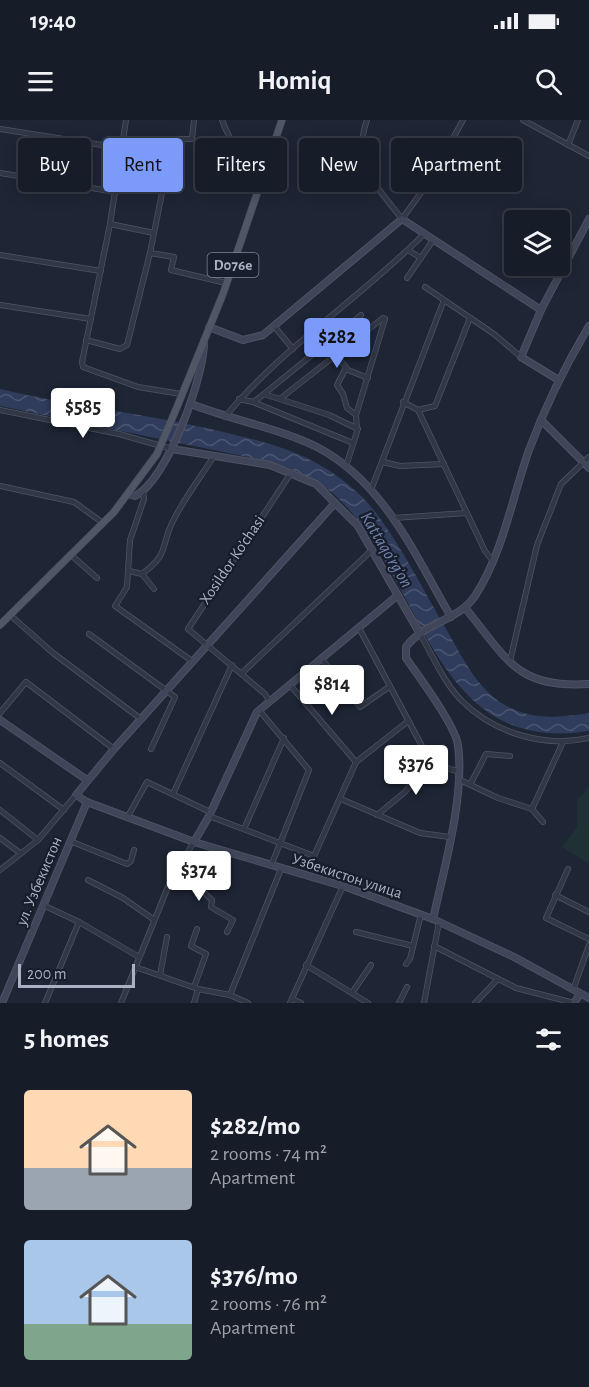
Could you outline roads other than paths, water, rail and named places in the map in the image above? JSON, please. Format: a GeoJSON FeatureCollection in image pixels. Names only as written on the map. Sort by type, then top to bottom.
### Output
{"type":"FeatureCollection","features":[{"type":"Feature","properties":{"kind":"main road","name":"D076e"},"geometry":{"type":"LineString","coordinates":[[276,138],[282,120]]}},
{"type":"Feature","properties":{"kind":"main road","name":"D076e"},"geometry":{"type":"LineString","coordinates":[[0,625],[103,523],[128,494],[157,454],[226,283],[258,192]]}},
{"type":"Feature","properties":{"kind":"street"},"geometry":{"type":"LineString","coordinates":[[124,138],[126,120]]}},
{"type":"Feature","properties":{"kind":"street"},"geometry":{"type":"LineString","coordinates":[[183,140],[192,139],[194,120]]}},
{"type":"Feature","properties":{"kind":"street"},"geometry":{"type":"LineString","coordinates":[[222,120],[231,138]]}},
{"type":"Feature","properties":{"kind":"street"},"geometry":{"type":"LineString","coordinates":[[367,120],[362,143],[366,172],[402,219],[541,310]]}},
{"type":"Feature","properties":{"kind":"street"},"geometry":{"type":"LineString","coordinates":[[209,327],[243,340],[263,335],[402,219],[428,183],[463,120]]}},
{"type":"Feature","properties":{"kind":"street"},"geometry":{"type":"LineString","coordinates":[[523,120],[589,156]]}},
{"type":"Feature","properties":{"kind":"street"},"geometry":{"type":"LineString","coordinates":[[568,145],[578,120]]}},
{"type":"Feature","properties":{"kind":"street"},"geometry":{"type":"LineString","coordinates":[[0,129],[103,145]]}},
{"type":"Feature","properties":{"kind":"street"},"geometry":{"type":"LineString","coordinates":[[0,173],[103,190]]}},
{"type":"Feature","properties":{"kind":"street"},"geometry":{"type":"LineString","coordinates":[[116,192],[86,340],[84,367],[138,387],[181,394]]}},
{"type":"Feature","properties":{"kind":"street"},"geometry":{"type":"LineString","coordinates":[[86,340],[120,349],[127,345],[162,192]]}},
{"type":"Feature","properties":{"kind":"street"},"geometry":{"type":"LineString","coordinates":[[520,357],[541,310],[589,219]]}},
{"type":"Feature","properties":{"kind":"street"},"geometry":{"type":"LineString","coordinates":[[110,224],[154,233]]}},
{"type":"Feature","properties":{"kind":"street"},"geometry":{"type":"LineString","coordinates":[[225,417],[239,399],[293,348],[425,233]]}},
{"type":"Feature","properties":{"kind":"street"},"geometry":{"type":"LineString","coordinates":[[407,278],[434,239]]}},
{"type":"Feature","properties":{"kind":"street"},"geometry":{"type":"LineString","coordinates":[[408,250],[421,258]]}},
{"type":"Feature","properties":{"kind":"street"},"geometry":{"type":"LineString","coordinates":[[150,253],[174,257],[171,270],[226,283]]}},
{"type":"Feature","properties":{"kind":"street"},"geometry":{"type":"LineString","coordinates":[[0,255],[101,271]]}},
{"type":"Feature","properties":{"kind":"street"},"geometry":{"type":"LineString","coordinates":[[425,287],[494,334],[520,357],[557,379]]}},
{"type":"Feature","properties":{"kind":"street"},"geometry":{"type":"LineString","coordinates":[[371,490],[444,300]]}},
{"type":"Feature","properties":{"kind":"street"},"geometry":{"type":"LineString","coordinates":[[0,304],[91,320]]}},
{"type":"Feature","properties":{"kind":"street"},"geometry":{"type":"LineString","coordinates":[[253,402],[361,315]]}},
{"type":"Feature","properties":{"kind":"street"},"geometry":{"type":"LineString","coordinates":[[281,398],[385,317],[356,415],[358,429],[346,466]]}},
{"type":"Feature","properties":{"kind":"street"},"geometry":{"type":"LineString","coordinates":[[418,410],[435,406],[470,318]]}},
{"type":"Feature","properties":{"kind":"street"},"geometry":{"type":"LineString","coordinates":[[274,326],[293,348]]}},
{"type":"Feature","properties":{"kind":"street"},"geometry":{"type":"LineString","coordinates":[[424,1003],[430,984],[436,920],[458,779],[458,743],[406,658],[406,647],[421,633],[466,609],[482,585],[557,379],[589,326]]}},
{"type":"Feature","properties":{"kind":"street"},"geometry":{"type":"LineString","coordinates":[[128,494],[135,496],[143,491],[173,447],[182,419],[191,404],[204,363],[204,338]]}},
{"type":"Feature","properties":{"kind":"street"},"geometry":{"type":"LineString","coordinates":[[327,343],[346,368],[368,378]]}},
{"type":"Feature","properties":{"kind":"street"},"geometry":{"type":"LineString","coordinates":[[346,368],[337,385],[347,408],[356,415]]}},
{"type":"Feature","properties":{"kind":"street"},"geometry":{"type":"LineString","coordinates":[[264,394],[329,415],[358,429]]}},
{"type":"Feature","properties":{"kind":"street"},"geometry":{"type":"LineString","coordinates":[[239,399],[253,402],[353,443]]}},
{"type":"Feature","properties":{"kind":"street"},"geometry":{"type":"LineString","coordinates":[[404,402],[418,410],[484,551],[492,560]]}},
{"type":"Feature","properties":{"kind":"street"},"geometry":{"type":"LineString","coordinates":[[191,404],[294,438],[318,448],[346,466],[371,490],[393,518],[448,618]]}},
{"type":"Feature","properties":{"kind":"street"},"geometry":{"type":"LineString","coordinates":[[0,410],[214,456],[270,465],[315,484],[358,526],[461,700],[490,723],[531,738],[563,742],[589,738]]}},
{"type":"Feature","properties":{"kind":"street"},"geometry":{"type":"LineString","coordinates":[[510,662],[537,545],[561,483],[587,462],[541,420]]}},
{"type":"Feature","properties":{"kind":"street"},"geometry":{"type":"LineString","coordinates":[[142,574],[154,565],[162,554],[170,525],[214,456]]}},
{"type":"Feature","properties":{"kind":"street"},"geometry":{"type":"LineString","coordinates":[[383,462],[400,466],[444,464]]}},
{"type":"Feature","properties":{"kind":"street","name":"Xosildor Ko’chasi"},"geometry":{"type":"LineString","coordinates":[[207,645],[188,629],[189,626],[291,472]]}},
{"type":"Feature","properties":{"kind":"street"},"geometry":{"type":"LineString","coordinates":[[0,486],[74,502],[103,523]]}},
{"type":"Feature","properties":{"kind":"street"},"geometry":{"type":"LineString","coordinates":[[143,491],[144,499],[130,540],[127,587],[115,606],[192,662]]}},
{"type":"Feature","properties":{"kind":"street"},"geometry":{"type":"LineString","coordinates":[[0,870],[38,840],[114,748],[335,503]]}},
{"type":"Feature","properties":{"kind":"street"},"geometry":{"type":"LineString","coordinates":[[393,518],[467,513]]}},
{"type":"Feature","properties":{"kind":"street"},"geometry":{"type":"LineString","coordinates":[[242,673],[373,549]]}},
{"type":"Feature","properties":{"kind":"street"},"geometry":{"type":"LineString","coordinates":[[71,555],[97,578]]}},
{"type":"Feature","properties":{"kind":"street"},"geometry":{"type":"LineString","coordinates":[[129,571],[142,574],[154,589]]}},
{"type":"Feature","properties":{"kind":"street"},"geometry":{"type":"LineString","coordinates":[[121,1003],[153,919],[172,878],[210,814],[260,710],[398,594]]}},
{"type":"Feature","properties":{"kind":"street"},"geometry":{"type":"LineString","coordinates":[[466,609],[510,662],[523,674],[537,681],[554,684],[589,684]]}},
{"type":"Feature","properties":{"kind":"street"},"geometry":{"type":"LineString","coordinates":[[10,615],[53,653],[141,719]]}},
{"type":"Feature","properties":{"kind":"street"},"geometry":{"type":"LineString","coordinates":[[359,628],[407,722],[423,748],[448,769],[458,771]]}},
{"type":"Feature","properties":{"kind":"street"},"geometry":{"type":"LineString","coordinates":[[89,634],[174,697],[151,749]]}},
{"type":"Feature","properties":{"kind":"street"},"geometry":{"type":"LineString","coordinates":[[207,645],[242,673],[270,702]]}},
{"type":"Feature","properties":{"kind":"street"},"geometry":{"type":"LineString","coordinates":[[322,659],[360,707],[389,687]]}},
{"type":"Feature","properties":{"kind":"street"},"geometry":{"type":"LineString","coordinates":[[173,794],[232,665]]}},
{"type":"Feature","properties":{"kind":"street"},"geometry":{"type":"LineString","coordinates":[[0,713],[26,682],[114,748]]}},
{"type":"Feature","properties":{"kind":"street"},"geometry":{"type":"LineString","coordinates":[[290,685],[356,762]]}},
{"type":"Feature","properties":{"kind":"street"},"geometry":{"type":"LineString","coordinates":[[260,710],[309,770],[271,866]]}},
{"type":"Feature","properties":{"kind":"street"},"geometry":{"type":"LineString","coordinates":[[0,720],[87,780]]}},
{"type":"Feature","properties":{"kind":"street"},"geometry":{"type":"LineString","coordinates":[[127,818],[147,782],[244,830],[314,856],[356,762],[407,722]]}},
{"type":"Feature","properties":{"kind":"street"},"geometry":{"type":"LineString","coordinates":[[244,830],[284,738]]}},
{"type":"Feature","properties":{"kind":"street"},"geometry":{"type":"LineString","coordinates":[[532,809],[563,742]]}},
{"type":"Feature","properties":{"kind":"street"},"geometry":{"type":"LineString","coordinates":[[471,783],[486,754],[510,756]]}},
{"type":"Feature","properties":{"kind":"street"},"geometry":{"type":"LineString","coordinates":[[377,815],[405,792],[432,756]]}},
{"type":"Feature","properties":{"kind":"street"},"geometry":{"type":"LineString","coordinates":[[0,763],[64,810]]}},
{"type":"Feature","properties":{"kind":"street"},"geometry":{"type":"LineString","coordinates":[[458,779],[471,783],[498,798],[532,809],[543,822]]}},
{"type":"Feature","properties":{"kind":"street","name":"Узбекистон улица"},"geometry":{"type":"LineString","coordinates":[[76,795],[87,802],[127,818],[194,842],[343,886],[421,914],[514,957],[589,998]]}},
{"type":"Feature","properties":{"kind":"street"},"geometry":{"type":"LineString","coordinates":[[341,799],[420,833],[450,837]]}},
{"type":"Feature","properties":{"kind":"street","name":"ул. Узбекистон"},"geometry":{"type":"LineString","coordinates":[[2,1003],[87,802]]}},
{"type":"Feature","properties":{"kind":"street"},"geometry":{"type":"LineString","coordinates":[[0,810],[38,840]]}},
{"type":"Feature","properties":{"kind":"street"},"geometry":{"type":"LineString","coordinates":[[0,838],[20,853]]}},
{"type":"Feature","properties":{"kind":"street"},"geometry":{"type":"LineString","coordinates":[[70,841],[127,864],[131,861],[134,850]]}},
{"type":"Feature","properties":{"kind":"street"},"geometry":{"type":"LineString","coordinates":[[230,995],[281,869]]}},
{"type":"Feature","properties":{"kind":"street"},"geometry":{"type":"LineString","coordinates":[[568,869],[546,918],[589,939]]}},
{"type":"Feature","properties":{"kind":"street"},"geometry":{"type":"LineString","coordinates":[[172,878],[207,894],[212,900],[211,907],[232,920],[227,932]]}},
{"type":"Feature","properties":{"kind":"street"},"geometry":{"type":"LineString","coordinates":[[88,880],[123,898],[153,919]]}},
{"type":"Feature","properties":{"kind":"street"},"geometry":{"type":"LineString","coordinates":[[301,1003],[291,1001],[343,886]]}},
{"type":"Feature","properties":{"kind":"street"},"geometry":{"type":"LineString","coordinates":[[555,896],[589,912]]}},
{"type":"Feature","properties":{"kind":"street"},"geometry":{"type":"LineString","coordinates":[[43,905],[79,922],[139,957]]}},
{"type":"Feature","properties":{"kind":"street"},"geometry":{"type":"LineString","coordinates":[[406,964],[410,959],[421,914]]}},
{"type":"Feature","properties":{"kind":"street"},"geometry":{"type":"LineString","coordinates":[[45,1003],[79,922]]}},
{"type":"Feature","properties":{"kind":"street"},"geometry":{"type":"LineString","coordinates":[[194,1003],[206,955],[191,946],[197,929]]}},
{"type":"Feature","properties":{"kind":"street"},"geometry":{"type":"LineString","coordinates":[[356,932],[413,946]]}},
{"type":"Feature","properties":{"kind":"street"},"geometry":{"type":"LineString","coordinates":[[159,975],[167,938]]}},
{"type":"Feature","properties":{"kind":"street"},"geometry":{"type":"LineString","coordinates":[[573,990],[589,945]]}},
{"type":"Feature","properties":{"kind":"street"},"geometry":{"type":"LineString","coordinates":[[434,946],[498,979],[540,995],[574,1003],[580,994]]}},
{"type":"Feature","properties":{"kind":"street"},"geometry":{"type":"LineString","coordinates":[[306,965],[368,1003]]}},
{"type":"Feature","properties":{"kind":"street"},"geometry":{"type":"LineString","coordinates":[[352,993],[371,965]]}},
{"type":"Feature","properties":{"kind":"street"},"geometry":{"type":"LineString","coordinates":[[135,967],[196,988],[230,995],[248,1003]]}},
{"type":"Feature","properties":{"kind":"street"},"geometry":{"type":"LineString","coordinates":[[475,1003],[498,979]]}},
{"type":"Feature","properties":{"kind":"street"},"geometry":{"type":"LineString","coordinates":[[399,1003],[407,987]]}},
{"type":"Feature","properties":{"kind":"water","name":"Kattaqo'rg'on"},"geometry":{"type":"Polygon","coordinates":[[[0,389],[249,438],[289,450],[326,468],[361,496],[383,522],[471,672],[489,693],[513,709],[531,715],[560,716],[589,713],[589,731],[537,732],[497,718],[465,692],[439,657],[370,537],[342,502],[327,488],[272,462],[0,406],[0,389]]]}}]}
